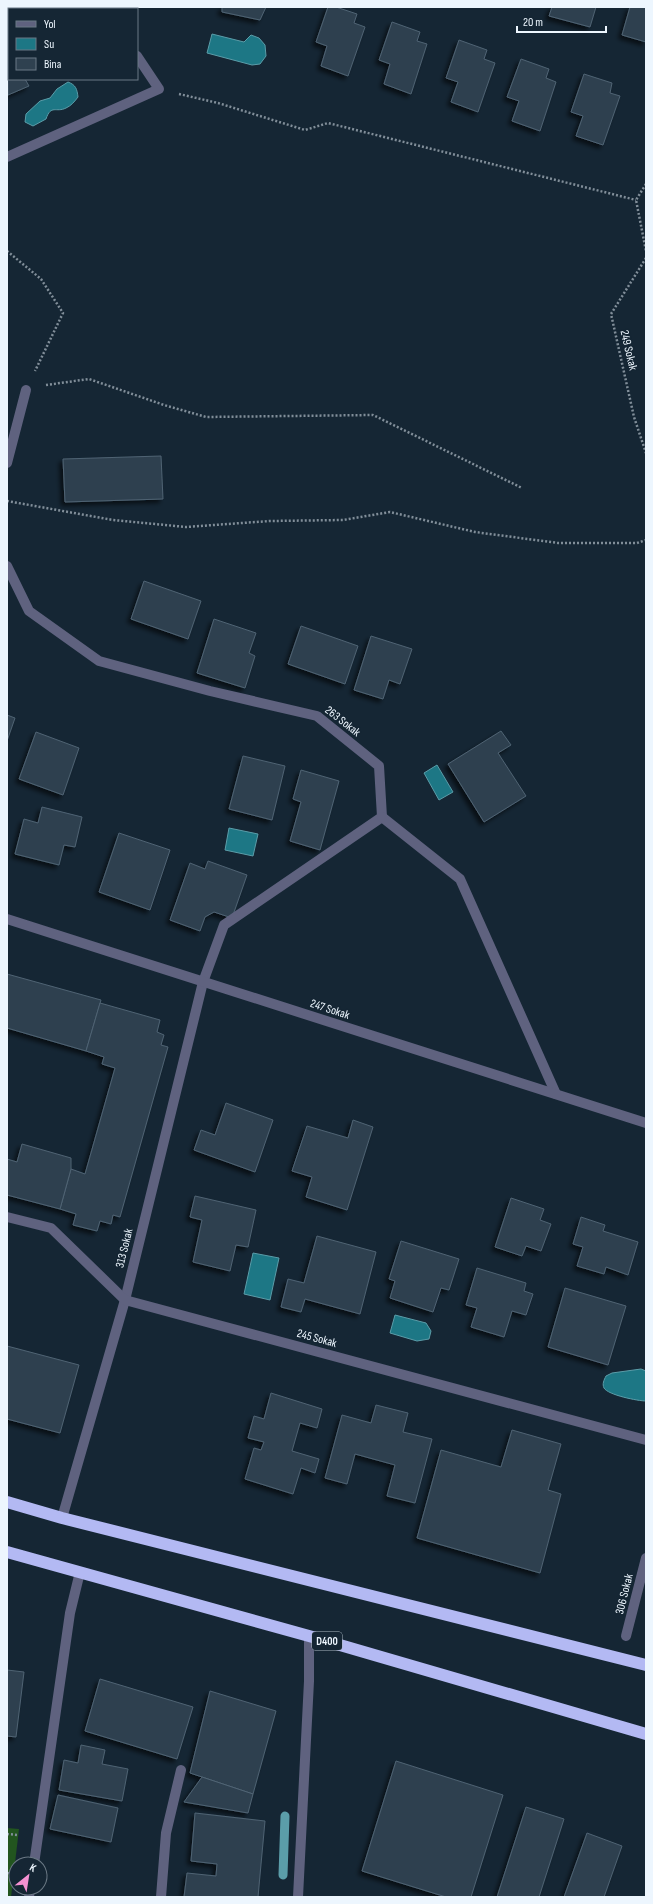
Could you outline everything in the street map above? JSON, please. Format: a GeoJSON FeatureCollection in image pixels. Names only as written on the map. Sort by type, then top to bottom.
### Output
{"type":"FeatureCollection","features":[{"type":"Feature","properties":{"kind":"highway"},"geometry":{"type":"LineString","coordinates":[[7,1502],[62,1518],[646,1665]]}},
{"type":"Feature","properties":{"kind":"highway","name":"D400"},"geometry":{"type":"LineString","coordinates":[[7,1552],[309,1636],[646,1734]]}},
{"type":"Feature","properties":{"kind":"street"},"geometry":{"type":"LineString","coordinates":[[7,157],[159,89],[138,58]]}},
{"type":"Feature","properties":{"kind":"street"},"geometry":{"type":"LineString","coordinates":[[7,463],[26,390]]}},
{"type":"Feature","properties":{"kind":"street","name":"263 Sokak"},"geometry":{"type":"LineString","coordinates":[[7,566],[29,611],[99,661],[210,691],[317,716],[380,766],[382,817]]}},
{"type":"Feature","properties":{"kind":"street"},"geometry":{"type":"LineString","coordinates":[[203,982],[224,925],[382,817],[460,879],[556,1094]]}},
{"type":"Feature","properties":{"kind":"street","name":"247 Sokak"},"geometry":{"type":"LineString","coordinates":[[7,919],[646,1123]]}},
{"type":"Feature","properties":{"kind":"street","name":"313 Sokak"},"geometry":{"type":"LineString","coordinates":[[62,1518],[125,1300],[203,982]]}},
{"type":"Feature","properties":{"kind":"street","name":"245 Sokak"},"geometry":{"type":"LineString","coordinates":[[7,1217],[51,1228],[125,1300],[646,1440]]}},
{"type":"Feature","properties":{"kind":"street","name":"306 Sokak"},"geometry":{"type":"LineString","coordinates":[[626,1636],[646,1558]]}},
{"type":"Feature","properties":{"kind":"street"},"geometry":{"type":"LineString","coordinates":[[35,1856],[70,1613],[80,1572]]}},
{"type":"Feature","properties":{"kind":"street"},"geometry":{"type":"LineString","coordinates":[[298,1897],[309,1681],[309,1636]]}},
{"type":"Feature","properties":{"kind":"street"},"geometry":{"type":"LineString","coordinates":[[161,1897],[166,1833],[181,1770]]}},
{"type":"Feature","properties":{"kind":"path"},"geometry":{"type":"LineString","coordinates":[[159,89],[218,103],[305,130],[328,123],[636,200]]}},
{"type":"Feature","properties":{"kind":"path"},"geometry":{"type":"LineString","coordinates":[[646,184],[636,200],[646,251]]}},
{"type":"Feature","properties":{"kind":"path"},"geometry":{"type":"LineString","coordinates":[[7,252],[41,279],[63,313],[26,390]]}},
{"type":"Feature","properties":{"kind":"path","name":"249 Sokak"},"geometry":{"type":"LineString","coordinates":[[646,258],[611,314],[634,417],[646,453]]}},
{"type":"Feature","properties":{"kind":"path"},"geometry":{"type":"LineString","coordinates":[[26,390],[54,383],[89,379],[164,405],[206,417],[373,415],[522,488]]}},
{"type":"Feature","properties":{"kind":"path"},"geometry":{"type":"LineString","coordinates":[[7,501],[113,520],[186,527],[270,521],[343,520],[390,512],[475,532],[558,543],[637,543],[646,540]]}},
{"type":"Feature","properties":{"kind":"green space"},"geometry":{"type":"Polygon","coordinates":[[[7,1828],[19,1829],[16,1856],[8,1856],[8,1896],[11,1896],[7,1897],[7,1828]]]}},
{"type":"Feature","properties":{"kind":"water"},"geometry":{"type":"Polygon","coordinates":[[[212,34],[244,42],[251,35],[259,38],[265,45],[266,56],[260,64],[252,65],[207,53],[212,34]]]}},
{"type":"Feature","properties":{"kind":"water"},"geometry":{"type":"Polygon","coordinates":[[[68,82],[74,86],[78,94],[78,97],[71,105],[62,109],[52,110],[46,119],[33,126],[25,122],[26,114],[40,101],[50,98],[57,89],[68,82]]]}},
{"type":"Feature","properties":{"kind":"water"},"geometry":{"type":"Polygon","coordinates":[[[437,765],[453,792],[439,800],[424,773],[437,765]]]}},
{"type":"Feature","properties":{"kind":"water"},"geometry":{"type":"Polygon","coordinates":[[[229,828],[258,834],[253,856],[225,850],[229,828]]]}},
{"type":"Feature","properties":{"kind":"water"},"geometry":{"type":"Polygon","coordinates":[[[253,1253],[279,1258],[270,1300],[244,1294],[253,1253]]]}},
{"type":"Feature","properties":{"kind":"water"},"geometry":{"type":"Polygon","coordinates":[[[395,1315],[426,1323],[431,1331],[429,1339],[417,1341],[390,1333],[395,1315]]]}},
{"type":"Feature","properties":{"kind":"water"},"geometry":{"type":"Polygon","coordinates":[[[641,1369],[646,1371],[646,1401],[630,1399],[611,1393],[603,1386],[606,1376],[612,1373],[641,1369]]]}},
{"type":"Feature","properties":{"kind":"building"},"geometry":{"type":"Polygon","coordinates":[[[222,7],[266,7],[260,20],[222,12],[222,7]]]}},
{"type":"Feature","properties":{"kind":"building"},"geometry":{"type":"Polygon","coordinates":[[[328,7],[336,7],[357,14],[354,23],[365,27],[348,76],[321,66],[327,46],[316,42],[328,7]]]}},
{"type":"Feature","properties":{"kind":"building"},"geometry":{"type":"Polygon","coordinates":[[[552,7],[596,7],[590,27],[549,16],[552,7]]]}},
{"type":"Feature","properties":{"kind":"building"},"geometry":{"type":"Polygon","coordinates":[[[630,7],[646,7],[646,42],[622,35],[630,7]]]}},
{"type":"Feature","properties":{"kind":"building"},"geometry":{"type":"Polygon","coordinates":[[[7,19],[8,80],[26,80],[29,86],[8,95],[7,19]]]}},
{"type":"Feature","properties":{"kind":"building"},"geometry":{"type":"Polygon","coordinates":[[[392,22],[420,32],[417,41],[427,44],[411,94],[384,84],[390,64],[379,60],[392,22]]]}},
{"type":"Feature","properties":{"kind":"building"},"geometry":{"type":"Polygon","coordinates":[[[459,40],[487,50],[484,59],[495,63],[478,112],[451,102],[458,82],[446,78],[459,40]]]}},
{"type":"Feature","properties":{"kind":"building"},"geometry":{"type":"Polygon","coordinates":[[[521,59],[549,69],[546,78],[556,82],[540,131],[512,121],[519,101],[507,97],[521,59]]]}},
{"type":"Feature","properties":{"kind":"building"},"geometry":{"type":"Polygon","coordinates":[[[584,74],[612,83],[610,93],[620,96],[603,145],[576,136],[583,116],[571,112],[584,74]]]}},
{"type":"Feature","properties":{"kind":"building"},"geometry":{"type":"Polygon","coordinates":[[[161,456],[163,499],[65,502],[63,459],[161,456]]]}},
{"type":"Feature","properties":{"kind":"building"},"geometry":{"type":"Polygon","coordinates":[[[144,581],[201,601],[188,639],[131,619],[144,581]]]}},
{"type":"Feature","properties":{"kind":"building"},"geometry":{"type":"Polygon","coordinates":[[[214,619],[256,633],[249,653],[255,656],[245,688],[197,673],[214,619]]]}},
{"type":"Feature","properties":{"kind":"building"},"geometry":{"type":"Polygon","coordinates":[[[301,626],[358,646],[345,684],[288,664],[301,626]]]}},
{"type":"Feature","properties":{"kind":"building"},"geometry":{"type":"Polygon","coordinates":[[[371,636],[412,649],[400,684],[389,680],[383,699],[354,690],[371,636]]]}},
{"type":"Feature","properties":{"kind":"building"},"geometry":{"type":"Polygon","coordinates":[[[7,715],[15,718],[7,741],[7,715]]]}},
{"type":"Feature","properties":{"kind":"building"},"geometry":{"type":"Polygon","coordinates":[[[501,731],[511,745],[498,753],[526,796],[484,822],[448,764],[501,731]]]}},
{"type":"Feature","properties":{"kind":"building"},"geometry":{"type":"Polygon","coordinates":[[[36,732],[79,748],[63,795],[19,779],[36,732]]]}},
{"type":"Feature","properties":{"kind":"building"},"geometry":{"type":"Polygon","coordinates":[[[243,756],[285,766],[272,820],[229,809],[243,756]]]}},
{"type":"Feature","properties":{"kind":"building"},"geometry":{"type":"Polygon","coordinates":[[[301,770],[339,781],[320,850],[290,841],[301,802],[293,799],[301,770]]]}},
{"type":"Feature","properties":{"kind":"building"},"geometry":{"type":"Polygon","coordinates":[[[42,807],[82,817],[75,847],[64,845],[59,865],[15,854],[24,819],[38,823],[42,807]]]}},
{"type":"Feature","properties":{"kind":"building"},"geometry":{"type":"Polygon","coordinates":[[[119,833],[170,850],[150,910],[99,892],[119,833]]]}},
{"type":"Feature","properties":{"kind":"building"},"geometry":{"type":"Polygon","coordinates":[[[208,861],[247,875],[232,918],[214,912],[205,917],[200,931],[170,920],[190,863],[205,869],[208,861]]]}},
{"type":"Feature","properties":{"kind":"building"},"geometry":{"type":"Polygon","coordinates":[[[7,974],[101,1000],[86,1051],[7,1028],[7,974]]]}},
{"type":"Feature","properties":{"kind":"building"},"geometry":{"type":"Polygon","coordinates":[[[100,1003],[160,1020],[157,1032],[164,1035],[161,1045],[168,1047],[120,1217],[113,1215],[111,1224],[100,1221],[97,1231],[73,1225],[76,1214],[60,1209],[71,1169],[85,1174],[115,1068],[102,1064],[104,1057],[86,1051],[100,1003]]]}},
{"type":"Feature","properties":{"kind":"building"},"geometry":{"type":"Polygon","coordinates":[[[226,1103],[273,1120],[255,1172],[194,1150],[201,1130],[215,1135],[226,1103]]]}},
{"type":"Feature","properties":{"kind":"building"},"geometry":{"type":"Polygon","coordinates":[[[353,1120],[373,1127],[347,1210],[306,1197],[312,1177],[292,1171],[307,1126],[348,1138],[353,1120]]]}},
{"type":"Feature","properties":{"kind":"building"},"geometry":{"type":"Polygon","coordinates":[[[22,1144],[71,1158],[71,1169],[60,1209],[7,1195],[7,1159],[17,1162],[22,1144]]]}},
{"type":"Feature","properties":{"kind":"building"},"geometry":{"type":"Polygon","coordinates":[[[195,1196],[256,1210],[248,1247],[236,1245],[230,1271],[193,1262],[202,1220],[190,1217],[195,1196]]]}},
{"type":"Feature","properties":{"kind":"building"},"geometry":{"type":"Polygon","coordinates":[[[511,1198],[544,1209],[540,1220],[551,1224],[541,1251],[526,1246],[522,1256],[495,1247],[511,1198]]]}},
{"type":"Feature","properties":{"kind":"building"},"geometry":{"type":"Polygon","coordinates":[[[581,1217],[605,1225],[603,1231],[638,1242],[628,1275],[606,1267],[604,1274],[577,1266],[583,1247],[573,1244],[581,1217]]]}},
{"type":"Feature","properties":{"kind":"building"},"geometry":{"type":"Polygon","coordinates":[[[317,1236],[376,1252],[360,1314],[305,1299],[301,1312],[281,1307],[288,1279],[304,1283],[317,1236]]]}},
{"type":"Feature","properties":{"kind":"building"},"geometry":{"type":"Polygon","coordinates":[[[401,1241],[459,1259],[449,1290],[441,1288],[433,1312],[390,1298],[395,1281],[389,1279],[401,1241]]]}},
{"type":"Feature","properties":{"kind":"building"},"geometry":{"type":"Polygon","coordinates":[[[477,1268],[526,1283],[524,1291],[533,1294],[526,1315],[512,1311],[504,1337],[471,1327],[477,1308],[466,1305],[477,1268]]]}},
{"type":"Feature","properties":{"kind":"building"},"geometry":{"type":"Polygon","coordinates":[[[565,1288],[626,1306],[608,1365],[548,1347],[565,1288]]]}},
{"type":"Feature","properties":{"kind":"building"},"geometry":{"type":"Polygon","coordinates":[[[7,1346],[79,1365],[60,1433],[7,1419],[7,1346]]]}},
{"type":"Feature","properties":{"kind":"building"},"geometry":{"type":"Polygon","coordinates":[[[271,1393],[322,1409],[317,1428],[300,1423],[292,1451],[319,1459],[315,1473],[301,1468],[293,1494],[245,1479],[254,1448],[261,1450],[264,1442],[248,1438],[254,1416],[264,1419],[271,1393]]]}},
{"type":"Feature","properties":{"kind":"building"},"geometry":{"type":"Polygon","coordinates":[[[376,1405],[408,1413],[403,1432],[432,1439],[415,1503],[387,1496],[395,1465],[355,1454],[347,1484],[325,1478],[342,1415],[371,1423],[376,1405]]]}},
{"type":"Feature","properties":{"kind":"building"},"geometry":{"type":"Polygon","coordinates":[[[512,1430],[561,1444],[548,1490],[561,1494],[540,1573],[417,1538],[441,1450],[501,1467],[512,1430]]]}},
{"type":"Feature","properties":{"kind":"building"},"geometry":{"type":"Polygon","coordinates":[[[7,1670],[24,1672],[16,1737],[7,1736],[7,1670]]]}},
{"type":"Feature","properties":{"kind":"building"},"geometry":{"type":"Polygon","coordinates":[[[100,1679],[193,1707],[177,1759],[85,1731],[100,1679]]]}},
{"type":"Feature","properties":{"kind":"building"},"geometry":{"type":"Polygon","coordinates":[[[210,1691],[276,1711],[253,1794],[190,1773],[210,1691]]]}},
{"type":"Feature","properties":{"kind":"building"},"geometry":{"type":"Polygon","coordinates":[[[81,1745],[105,1750],[102,1764],[128,1769],[122,1801],[59,1790],[64,1760],[78,1763],[81,1745]]]}},
{"type":"Feature","properties":{"kind":"building"},"geometry":{"type":"Polygon","coordinates":[[[396,1761],[503,1795],[471,1897],[446,1897],[362,1871],[396,1761]]]}},
{"type":"Feature","properties":{"kind":"building"},"geometry":{"type":"Polygon","coordinates":[[[202,1777],[253,1794],[248,1813],[184,1802],[202,1777]]]}},
{"type":"Feature","properties":{"kind":"building"},"geometry":{"type":"Polygon","coordinates":[[[58,1795],[118,1808],[111,1842],[50,1829],[58,1795]]]}},
{"type":"Feature","properties":{"kind":"building"},"geometry":{"type":"Polygon","coordinates":[[[526,1807],[564,1819],[539,1897],[497,1897],[526,1807]]]}},
{"type":"Feature","properties":{"kind":"building"},"geometry":{"type":"Polygon","coordinates":[[[195,1813],[265,1821],[258,1897],[184,1897],[187,1873],[216,1876],[217,1864],[191,1861],[195,1813]]]}},
{"type":"Feature","properties":{"kind":"building"},"geometry":{"type":"Polygon","coordinates":[[[587,1833],[622,1846],[604,1897],[564,1897],[587,1833]]]}},
{"type":"Feature","properties":{"kind":"waterway"},"geometry":{"type":"LineString","coordinates":[[283,1875],[285,1816]]}}]}
